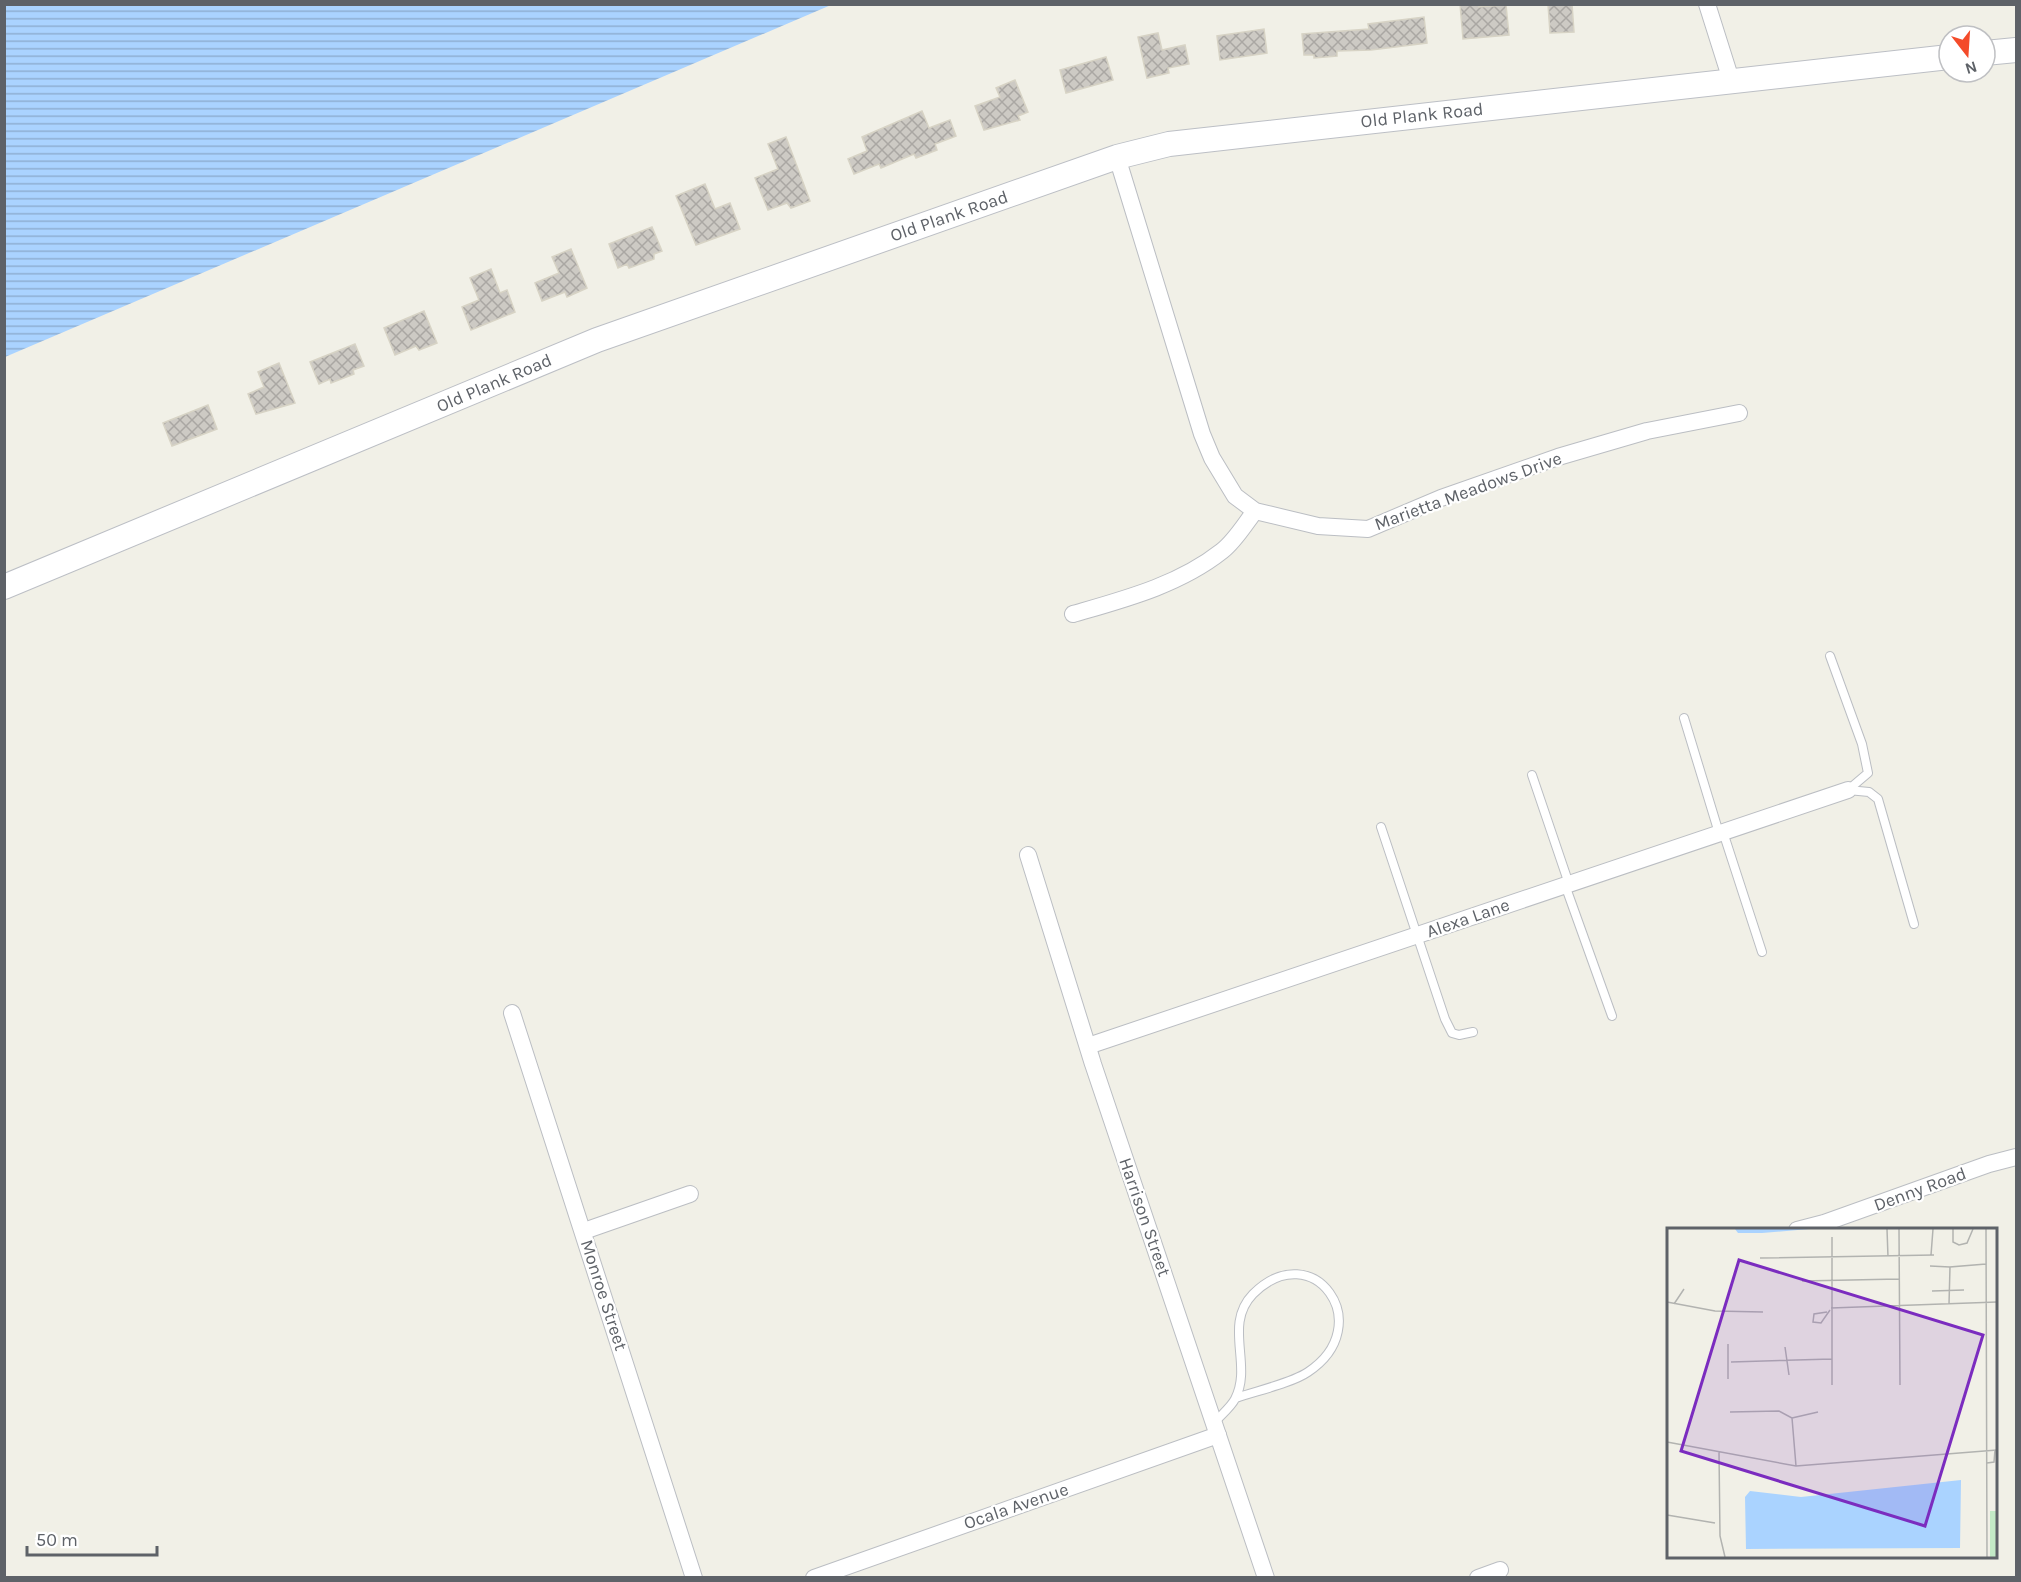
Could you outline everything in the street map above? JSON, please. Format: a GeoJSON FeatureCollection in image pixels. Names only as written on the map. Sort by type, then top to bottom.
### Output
{"type":"FeatureCollection","features":[{"type":"Feature","properties":{"kind":"street"},"geometry":{"type":"LineString","coordinates":[[1707,4],[1731,80]]}},
{"type":"Feature","properties":{"kind":"street"},"geometry":{"type":"LineString","coordinates":[[1997,52],[2016,50]]}},
{"type":"Feature","properties":{"kind":"street","name":"Old Plank Road"},"geometry":{"type":"LineString","coordinates":[[4,587],[597,340],[1117,157],[1168,144],[1937,58]]}},
{"type":"Feature","properties":{"kind":"street","name":"Marietta Meadows Drive"},"geometry":{"type":"LineString","coordinates":[[1117,157],[1212,458],[1235,496],[1255,511],[1318,526],[1368,529],[1441,498],[1558,457],[1647,432],[1739,413]]}},
{"type":"Feature","properties":{"kind":"street"},"geometry":{"type":"LineString","coordinates":[[1073,614],[1135,597],[1173,582],[1224,550],[1255,511]]}},
{"type":"Feature","properties":{"kind":"street","name":"Alexa Lane"},"geometry":{"type":"LineString","coordinates":[[1088,1046],[1848,790]]}},
{"type":"Feature","properties":{"kind":"street","name":"Harrison Street"},"geometry":{"type":"LineString","coordinates":[[1028,855],[1088,1046],[1266,1578]]}},
{"type":"Feature","properties":{"kind":"street","name":"Monroe Street"},"geometry":{"type":"LineString","coordinates":[[512,1013],[694,1578]]}},
{"type":"Feature","properties":{"kind":"street","name":"Denny Road"},"geometry":{"type":"LineString","coordinates":[[1805,1228],[1989,1164],[2016,1157]]}},
{"type":"Feature","properties":{"kind":"street"},"geometry":{"type":"LineString","coordinates":[[584,1231],[690,1194]]}},
{"type":"Feature","properties":{"kind":"street","name":"Ocala Avenue"},"geometry":{"type":"LineString","coordinates":[[814,1578],[1216,1429]]}},
{"type":"Feature","properties":{"kind":"street"},"geometry":{"type":"LineString","coordinates":[[1478,1578],[1500,1570]]}},
{"type":"Feature","properties":{"kind":"lane"},"geometry":{"type":"LineString","coordinates":[[1830,656],[1862,744],[1868,773],[1848,790]]}},
{"type":"Feature","properties":{"kind":"lane"},"geometry":{"type":"LineString","coordinates":[[1684,718],[1762,952]]}},
{"type":"Feature","properties":{"kind":"lane"},"geometry":{"type":"LineString","coordinates":[[1532,775],[1612,1016]]}},
{"type":"Feature","properties":{"kind":"lane"},"geometry":{"type":"LineString","coordinates":[[1848,790],[1869,792],[1878,799],[1914,924]]}},
{"type":"Feature","properties":{"kind":"lane"},"geometry":{"type":"LineString","coordinates":[[1381,827],[1419,934],[1445,1019],[1452,1033],[1459,1035],[1473,1032]]}},
{"type":"Feature","properties":{"kind":"lane"},"geometry":{"type":"LineString","coordinates":[[1216,1429],[1236,1398],[1241,1376],[1238,1323],[1252,1295],[1279,1276],[1302,1273],[1323,1286],[1333,1297],[1340,1313],[1340,1327],[1334,1346],[1308,1373],[1236,1398]]}},
{"type":"Feature","properties":{"kind":"water"},"geometry":{"type":"Polygon","coordinates":[[[5,4],[831,4],[831,5],[5,357],[5,4]]]}},
{"type":"Feature","properties":{"kind":"building"},"geometry":{"type":"Polygon","coordinates":[[[1460,4],[1479,4],[1479,7],[1506,5],[1509,35],[1463,39],[1460,4]]]}},
{"type":"Feature","properties":{"kind":"building"},"geometry":{"type":"Polygon","coordinates":[[[1548,4],[1572,4],[1574,32],[1550,33],[1548,4]]]}},
{"type":"Feature","properties":{"kind":"building"},"geometry":{"type":"Polygon","coordinates":[[[1424,17],[1427,43],[1371,50],[1337,51],[1337,56],[1314,58],[1314,55],[1304,55],[1302,34],[1369,29],[1368,24],[1424,17]]]}},
{"type":"Feature","properties":{"kind":"building"},"geometry":{"type":"Polygon","coordinates":[[[1264,29],[1267,53],[1220,60],[1217,36],[1264,29]]]}},
{"type":"Feature","properties":{"kind":"building"},"geometry":{"type":"Polygon","coordinates":[[[1158,33],[1162,50],[1185,45],[1189,64],[1168,68],[1169,73],[1147,78],[1138,37],[1158,33]]]}},
{"type":"Feature","properties":{"kind":"building"},"geometry":{"type":"Polygon","coordinates":[[[1106,57],[1113,80],[1066,93],[1060,70],[1106,57]]]}},
{"type":"Feature","properties":{"kind":"building"},"geometry":{"type":"Polygon","coordinates":[[[1015,80],[1028,112],[1018,116],[1020,120],[984,130],[975,106],[1000,97],[996,88],[1015,80]]]}},
{"type":"Feature","properties":{"kind":"building"},"geometry":{"type":"Polygon","coordinates":[[[922,111],[929,128],[950,120],[956,136],[935,144],[937,150],[916,158],[914,154],[881,168],[879,164],[854,174],[848,159],[867,151],[862,137],[922,111]]]}},
{"type":"Feature","properties":{"kind":"building"},"geometry":{"type":"Polygon","coordinates":[[[786,137],[810,201],[791,208],[787,203],[768,210],[755,178],[778,169],[768,144],[786,137]]]}},
{"type":"Feature","properties":{"kind":"building"},"geometry":{"type":"Polygon","coordinates":[[[705,184],[715,209],[730,203],[740,229],[696,245],[676,196],[705,184]]]}},
{"type":"Feature","properties":{"kind":"building"},"geometry":{"type":"Polygon","coordinates":[[[652,227],[662,251],[654,254],[654,259],[629,268],[627,264],[618,268],[609,244],[652,227]]]}},
{"type":"Feature","properties":{"kind":"building"},"geometry":{"type":"Polygon","coordinates":[[[571,249],[587,288],[567,297],[565,292],[542,301],[535,283],[559,273],[552,257],[571,249]]]}},
{"type":"Feature","properties":{"kind":"building"},"geometry":{"type":"Polygon","coordinates":[[[491,269],[500,293],[507,290],[515,312],[471,330],[462,307],[479,300],[470,278],[491,269]]]}},
{"type":"Feature","properties":{"kind":"building"},"geometry":{"type":"Polygon","coordinates":[[[424,311],[437,343],[419,350],[416,346],[395,355],[384,328],[424,311]]]}},
{"type":"Feature","properties":{"kind":"building"},"geometry":{"type":"Polygon","coordinates":[[[355,344],[364,366],[353,370],[354,374],[331,383],[330,379],[319,384],[310,362],[355,344]]]}},
{"type":"Feature","properties":{"kind":"building"},"geometry":{"type":"Polygon","coordinates":[[[279,363],[295,403],[256,414],[248,394],[264,387],[258,372],[279,363]]]}},
{"type":"Feature","properties":{"kind":"building"},"geometry":{"type":"Polygon","coordinates":[[[208,405],[217,429],[172,446],[163,423],[208,405]]]}}]}
